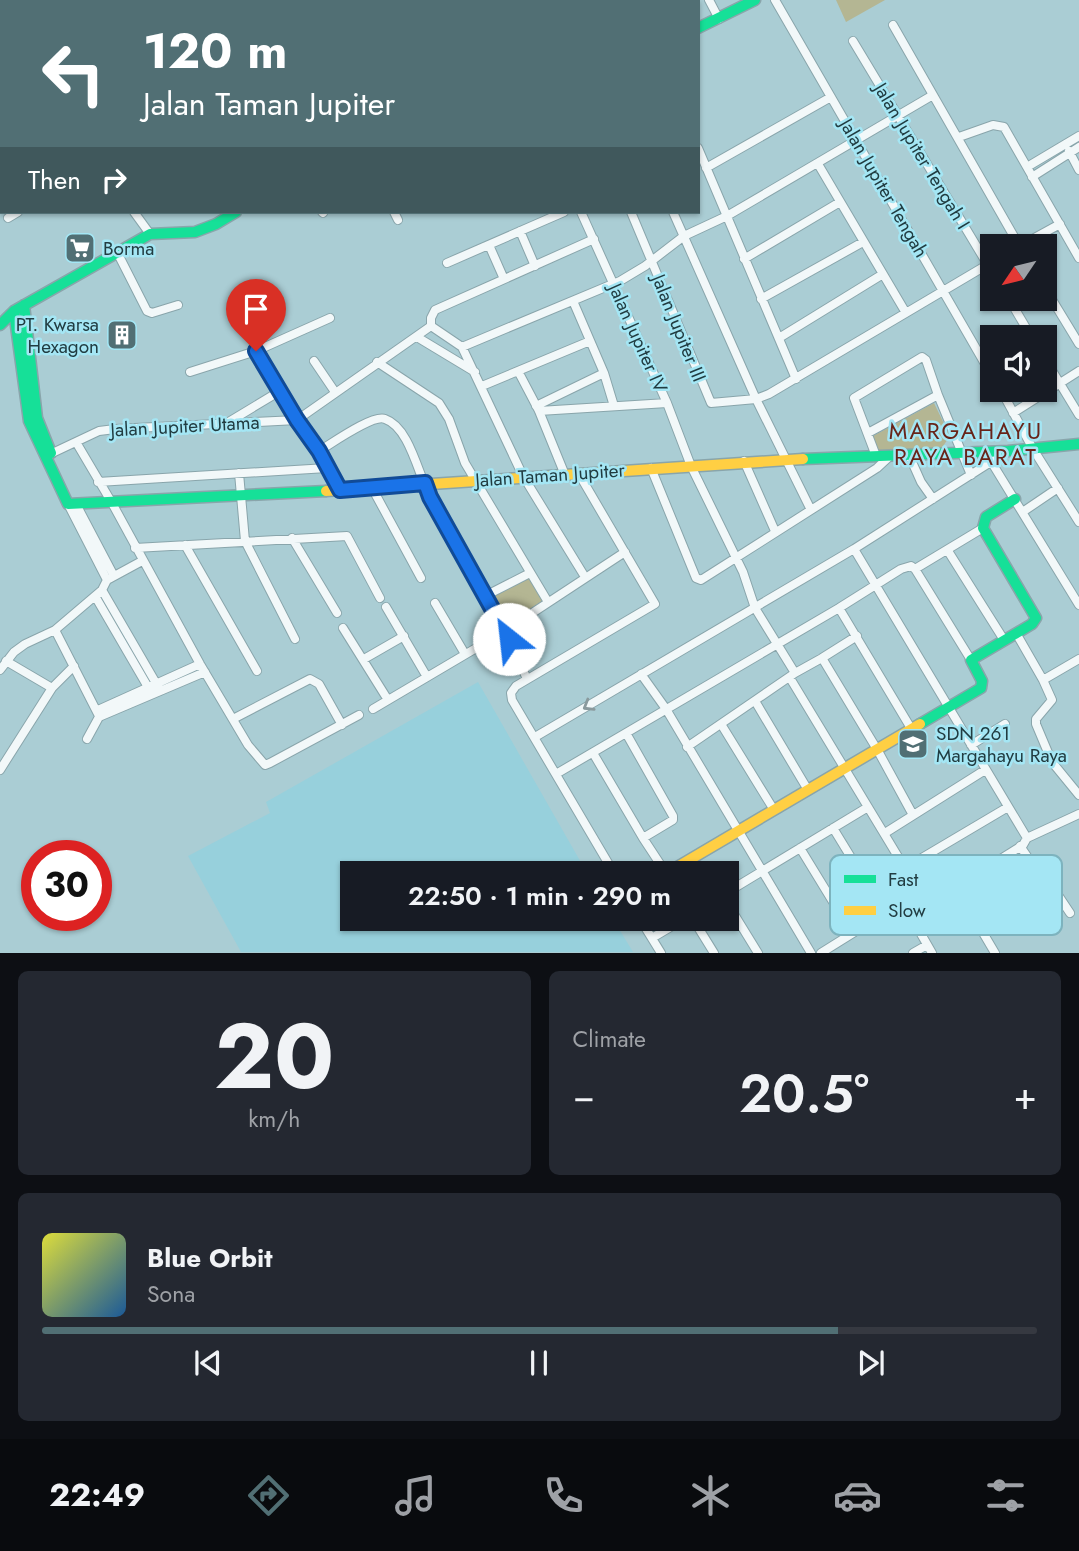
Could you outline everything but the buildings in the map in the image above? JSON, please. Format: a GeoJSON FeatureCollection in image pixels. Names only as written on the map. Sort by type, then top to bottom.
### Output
{"type":"FeatureCollection","features":[{"type":"Feature","properties":{"kind":"street"},"geometry":{"type":"LineString","coordinates":[[709,0],[719,19]]}},
{"type":"Feature","properties":{"kind":"street"},"geometry":{"type":"LineString","coordinates":[[700,27],[755,0]]}},
{"type":"Feature","properties":{"kind":"street","name":"Jalan Jupiter Tengah"},"geometry":{"type":"LineString","coordinates":[[775,0],[980,355]]}},
{"type":"Feature","properties":{"kind":"street"},"geometry":{"type":"LineString","coordinates":[[893,25],[1012,234]]}},
{"type":"Feature","properties":{"kind":"street","name":"Jalan Jupiter Tengah I"},"geometry":{"type":"LineString","coordinates":[[853,41],[980,249]]}},
{"type":"Feature","properties":{"kind":"street"},"geometry":{"type":"LineString","coordinates":[[462,347],[613,283],[642,262],[652,260],[684,236],[727,216],[933,95]]}},
{"type":"Feature","properties":{"kind":"street"},"geometry":{"type":"LineString","coordinates":[[706,168],[831,97]]}},
{"type":"Feature","properties":{"kind":"street"},"geometry":{"type":"LineString","coordinates":[[959,137],[993,125],[1004,127],[1079,258]]}},
{"type":"Feature","properties":{"kind":"street"},"geometry":{"type":"LineString","coordinates":[[1032,177],[1079,136]]}},
{"type":"Feature","properties":{"kind":"street"},"geometry":{"type":"LineString","coordinates":[[1027,167],[1067,149],[1079,147]]}},
{"type":"Feature","properties":{"kind":"street"},"geometry":{"type":"LineString","coordinates":[[1067,149],[1079,170]]}},
{"type":"Feature","properties":{"kind":"street"},"geometry":{"type":"LineString","coordinates":[[700,153],[796,379]]}},
{"type":"Feature","properties":{"kind":"street"},"geometry":{"type":"LineString","coordinates":[[818,164],[906,313]]}},
{"type":"Feature","properties":{"kind":"street"},"geometry":{"type":"LineString","coordinates":[[744,259],[840,202]]}},
{"type":"Feature","properties":{"kind":"street"},"geometry":{"type":"LineString","coordinates":[[8,218],[15,214]]}},
{"type":"Feature","properties":{"kind":"street"},"geometry":{"type":"LineString","coordinates":[[135,214],[150,234]]}},
{"type":"Feature","properties":{"kind":"street"},"geometry":{"type":"LineString","coordinates":[[110,578],[38,434],[33,420],[28,374],[9,314],[150,234],[195,232],[233,214]]}},
{"type":"Feature","properties":{"kind":"street"},"geometry":{"type":"LineString","coordinates":[[447,263],[559,214]]}},
{"type":"Feature","properties":{"kind":"street","name":"Jalan Jupiter IV"},"geometry":{"type":"LineString","coordinates":[[582,214],[667,403],[691,466],[757,606],[845,769],[898,855]]}},
{"type":"Feature","properties":{"kind":"street","name":"Jalan Jupiter III"},"geometry":{"type":"LineString","coordinates":[[632,214],[709,402],[756,399]]}},
{"type":"Feature","properties":{"kind":"street"},"geometry":{"type":"LineString","coordinates":[[674,214],[756,399],[811,510]]}},
{"type":"Feature","properties":{"kind":"street"},"geometry":{"type":"LineString","coordinates":[[1042,234],[1060,224]]}},
{"type":"Feature","properties":{"kind":"street"},"geometry":{"type":"LineString","coordinates":[[520,231],[535,266]]}},
{"type":"Feature","properties":{"kind":"street"},"geometry":{"type":"LineString","coordinates":[[431,326],[435,310],[594,239]]}},
{"type":"Feature","properties":{"kind":"street"},"geometry":{"type":"LineString","coordinates":[[761,299],[863,242]]}},
{"type":"Feature","properties":{"kind":"street"},"geometry":{"type":"LineString","coordinates":[[489,245],[504,279]]}},
{"type":"Feature","properties":{"kind":"street"},"geometry":{"type":"LineString","coordinates":[[118,254],[147,311],[152,313],[177,305]]}},
{"type":"Feature","properties":{"kind":"street"},"geometry":{"type":"LineString","coordinates":[[756,399],[796,379],[943,290],[980,272]]}},
{"type":"Feature","properties":{"kind":"street"},"geometry":{"type":"LineString","coordinates":[[779,338],[883,274]]}},
{"type":"Feature","properties":{"kind":"street"},"geometry":{"type":"LineString","coordinates":[[573,300],[604,373],[614,406]]}},
{"type":"Feature","properties":{"kind":"street"},"geometry":{"type":"LineString","coordinates":[[1057,308],[1079,344]]}},
{"type":"Feature","properties":{"kind":"street"},"geometry":{"type":"LineString","coordinates":[[190,372],[256,351],[330,318]]}},
{"type":"Feature","properties":{"kind":"street"},"geometry":{"type":"LineString","coordinates":[[297,420],[431,326]]}},
{"type":"Feature","properties":{"kind":"street"},"geometry":{"type":"LineString","coordinates":[[431,326],[462,347],[523,476],[585,577]]}},
{"type":"Feature","properties":{"kind":"street"},"geometry":{"type":"LineString","coordinates":[[417,337],[475,372]]}},
{"type":"Feature","properties":{"kind":"street"},"geometry":{"type":"LineString","coordinates":[[482,386],[590,341]]}},
{"type":"Feature","properties":{"kind":"street"},"geometry":{"type":"LineString","coordinates":[[256,351],[319,451],[340,490]]}},
{"type":"Feature","properties":{"kind":"street"},"geometry":{"type":"LineString","coordinates":[[876,456],[854,398],[922,358],[926,360],[957,452],[971,475]]}},
{"type":"Feature","properties":{"kind":"street"},"geometry":{"type":"LineString","coordinates":[[314,361],[335,392]]}},
{"type":"Feature","properties":{"kind":"street"},"geometry":{"type":"LineString","coordinates":[[377,362],[439,403],[449,419],[465,463],[548,602]]}},
{"type":"Feature","properties":{"kind":"street"},"geometry":{"type":"LineString","coordinates":[[518,371],[538,408],[565,475]]}},
{"type":"Feature","properties":{"kind":"street"},"geometry":{"type":"LineString","coordinates":[[1014,415],[1079,371]]}},
{"type":"Feature","properties":{"kind":"street"},"geometry":{"type":"LineString","coordinates":[[538,408],[604,373]]}},
{"type":"Feature","properties":{"kind":"street"},"geometry":{"type":"LineString","coordinates":[[1057,379],[1079,415]]}},
{"type":"Feature","properties":{"kind":"street"},"geometry":{"type":"LineString","coordinates":[[225,424],[280,391]]}},
{"type":"Feature","properties":{"kind":"street"},"geometry":{"type":"LineString","coordinates":[[868,433],[938,395]]}},
{"type":"Feature","properties":{"kind":"street"},"geometry":{"type":"LineString","coordinates":[[1007,402],[1079,522]]}},
{"type":"Feature","properties":{"kind":"street"},"geometry":{"type":"LineString","coordinates":[[538,408],[667,403]]}},
{"type":"Feature","properties":{"kind":"street"},"geometry":{"type":"LineString","coordinates":[[319,451],[381,417],[400,429],[430,497],[505,631],[527,679]]}},
{"type":"Feature","properties":{"kind":"street","name":"Jalan Jupiter Utama"},"geometry":{"type":"LineString","coordinates":[[48,455],[99,431],[297,420]]}},
{"type":"Feature","properties":{"kind":"street"},"geometry":{"type":"LineString","coordinates":[[76,442],[202,668],[248,745],[265,765],[359,715]]}},
{"type":"Feature","properties":{"kind":"street","name":"Jalan Taman Jupiter"},"geometry":{"type":"LineString","coordinates":[[72,504],[340,490],[744,461],[1008,451],[1079,444]]}},
{"type":"Feature","properties":{"kind":"street"},"geometry":{"type":"LineString","coordinates":[[534,737],[854,549],[1008,451]]}},
{"type":"Feature","properties":{"kind":"street"},"geometry":{"type":"LineString","coordinates":[[651,468],[696,578],[701,580],[877,468],[891,455]]}},
{"type":"Feature","properties":{"kind":"street"},"geometry":{"type":"LineString","coordinates":[[909,455],[933,499]]}},
{"type":"Feature","properties":{"kind":"street"},"geometry":{"type":"LineString","coordinates":[[744,461],[775,531]]}},
{"type":"Feature","properties":{"kind":"street"},"geometry":{"type":"LineString","coordinates":[[992,463],[1024,511],[1079,605]]}},
{"type":"Feature","properties":{"kind":"street"},"geometry":{"type":"LineString","coordinates":[[98,482],[327,468]]}},
{"type":"Feature","properties":{"kind":"street"},"geometry":{"type":"LineString","coordinates":[[239,473],[244,541],[295,639]]}},
{"type":"Feature","properties":{"kind":"street"},"geometry":{"type":"LineString","coordinates":[[579,474],[655,604],[516,686],[512,700],[607,861]]}},
{"type":"Feature","properties":{"kind":"street"},"geometry":{"type":"LineString","coordinates":[[371,486],[421,578]]}},
{"type":"Feature","properties":{"kind":"street"},"geometry":{"type":"LineString","coordinates":[[1024,511],[1058,488]]}},
{"type":"Feature","properties":{"kind":"street"},"geometry":{"type":"LineString","coordinates":[[915,569],[983,528],[986,517],[1015,499]]}},
{"type":"Feature","properties":{"kind":"street"},"geometry":{"type":"LineString","coordinates":[[971,660],[1032,624],[1036,618],[983,528]]}},
{"type":"Feature","properties":{"kind":"street"},"geometry":{"type":"LineString","coordinates":[[135,548],[292,538],[349,538],[380,598]]}},
{"type":"Feature","properties":{"kind":"street"},"geometry":{"type":"LineString","coordinates":[[292,538],[337,613]]}},
{"type":"Feature","properties":{"kind":"street"},"geometry":{"type":"LineString","coordinates":[[186,545],[257,671]]}},
{"type":"Feature","properties":{"kind":"street"},"geometry":{"type":"LineString","coordinates":[[854,549],[1027,838]]}},
{"type":"Feature","properties":{"kind":"street"},"geometry":{"type":"LineString","coordinates":[[948,551],[1004,640]]}},
{"type":"Feature","properties":{"kind":"street"},"geometry":{"type":"LineString","coordinates":[[373,709],[505,631],[625,552]]}},
{"type":"Feature","properties":{"kind":"street"},"geometry":{"type":"LineString","coordinates":[[0,670],[25,644],[55,630],[98,593],[110,578],[142,561]]}},
{"type":"Feature","properties":{"kind":"street"},"geometry":{"type":"LineString","coordinates":[[556,774],[906,566],[915,569],[971,660],[983,685],[981,688],[688,861]]}},
{"type":"Feature","properties":{"kind":"street"},"geometry":{"type":"LineString","coordinates":[[485,596],[530,573]]}},
{"type":"Feature","properties":{"kind":"street"},"geometry":{"type":"LineString","coordinates":[[98,593],[154,689]]}},
{"type":"Feature","properties":{"kind":"street"},"geometry":{"type":"LineString","coordinates":[[435,603],[466,654]]}},
{"type":"Feature","properties":{"kind":"street"},"geometry":{"type":"LineString","coordinates":[[386,607],[427,677]]}},
{"type":"Feature","properties":{"kind":"street"},"geometry":{"type":"LineString","coordinates":[[839,608],[912,730]]}},
{"type":"Feature","properties":{"kind":"street"},"geometry":{"type":"LineString","coordinates":[[344,629],[388,700]]}},
{"type":"Feature","properties":{"kind":"street"},"geometry":{"type":"LineString","coordinates":[[55,630],[98,714]]}},
{"type":"Feature","properties":{"kind":"street"},"geometry":{"type":"LineString","coordinates":[[1016,633],[1052,700],[1036,719],[1036,724],[1052,762],[1079,795]]}},
{"type":"Feature","properties":{"kind":"street"},"geometry":{"type":"LineString","coordinates":[[364,659],[404,636]]}},
{"type":"Feature","properties":{"kind":"street"},"geometry":{"type":"LineString","coordinates":[[687,747],[793,675],[857,636]]}},
{"type":"Feature","properties":{"kind":"street"},"geometry":{"type":"LineString","coordinates":[[822,657],[913,815]]}},
{"type":"Feature","properties":{"kind":"street"},"geometry":{"type":"LineString","coordinates":[[1043,680],[1079,659]]}},
{"type":"Feature","properties":{"kind":"street"},"geometry":{"type":"LineString","coordinates":[[6,661],[52,688]]}},
{"type":"Feature","properties":{"kind":"street"},"geometry":{"type":"LineString","coordinates":[[0,770],[52,688],[75,666]]}},
{"type":"Feature","properties":{"kind":"street"},"geometry":{"type":"LineString","coordinates":[[87,739],[98,714],[202,668]]}},
{"type":"Feature","properties":{"kind":"street"},"geometry":{"type":"LineString","coordinates":[[641,674],[666,709],[811,953]]}},
{"type":"Feature","properties":{"kind":"street"},"geometry":{"type":"LineString","coordinates":[[233,719],[310,679],[319,684],[342,724]]}},
{"type":"Feature","properties":{"kind":"street"},"geometry":{"type":"LineString","coordinates":[[755,701],[808,790]]}},
{"type":"Feature","properties":{"kind":"street"},"geometry":{"type":"LineString","coordinates":[[721,724],[774,810]]}},
{"type":"Feature","properties":{"kind":"street"},"geometry":{"type":"LineString","coordinates":[[971,745],[1005,724]]}},
{"type":"Feature","properties":{"kind":"street"},"geometry":{"type":"LineString","coordinates":[[626,733],[673,816],[673,820],[643,838]]}},
{"type":"Feature","properties":{"kind":"street"},"geometry":{"type":"LineString","coordinates":[[593,753],[659,861]]}},
{"type":"Feature","properties":{"kind":"street"},"geometry":{"type":"LineString","coordinates":[[885,833],[985,770]]}},
{"type":"Feature","properties":{"kind":"street"},"geometry":{"type":"LineString","coordinates":[[739,885],[868,807]]}},
{"type":"Feature","properties":{"kind":"street"},"geometry":{"type":"LineString","coordinates":[[927,855],[1008,807]]}},
{"type":"Feature","properties":{"kind":"street"},"geometry":{"type":"LineString","coordinates":[[1006,855],[1027,841],[1027,838],[1079,814]]}},
{"type":"Feature","properties":{"kind":"street"},"geometry":{"type":"LineString","coordinates":[[833,828],[850,855]]}},
{"type":"Feature","properties":{"kind":"street"},"geometry":{"type":"LineString","coordinates":[[1020,846],[1026,855]]}},
{"type":"Feature","properties":{"kind":"street"},"geometry":{"type":"LineString","coordinates":[[800,848],[830,897]]}},
{"type":"Feature","properties":{"kind":"street"},"geometry":{"type":"LineString","coordinates":[[1062,900],[1070,913]]}},
{"type":"Feature","properties":{"kind":"street"},"geometry":{"type":"LineString","coordinates":[[739,922],[758,953]]}},
{"type":"Feature","properties":{"kind":"street"},"geometry":{"type":"LineString","coordinates":[[648,931],[661,953]]}},
{"type":"Feature","properties":{"kind":"street"},"geometry":{"type":"LineString","coordinates":[[652,938],[664,931]]}},
{"type":"Feature","properties":{"kind":"street"},"geometry":{"type":"LineString","coordinates":[[700,931],[714,953]]}},
{"type":"Feature","properties":{"kind":"street"},"geometry":{"type":"LineString","coordinates":[[821,953],[849,935]]}},
{"type":"Feature","properties":{"kind":"street"},"geometry":{"type":"LineString","coordinates":[[984,935],[995,953]]}},
{"type":"Feature","properties":{"kind":"street"},"geometry":{"type":"LineString","coordinates":[[913,953],[929,948]]}},
{"type":"Feature","properties":{"kind":"shaded area"},"geometry":{"type":"Polygon","coordinates":[[[478,682],[580,861],[340,861],[340,931],[620,931],[633,952],[241,952],[188,856],[270,813],[266,802],[478,682]]]}},
{"type":"Feature","properties":{"kind":"green space"},"geometry":{"type":"Polygon","coordinates":[[[836,0],[885,0],[846,22],[836,0]]]}},
{"type":"Feature","properties":{"kind":"green space"},"geometry":{"type":"Polygon","coordinates":[[[934,403],[950,436],[941,449],[879,452],[873,436],[934,403]]]}},
{"type":"Feature","properties":{"kind":"green space"},"geometry":{"type":"Polygon","coordinates":[[[529,577],[544,601],[508,626],[491,598],[529,577]]]}},
{"type":"Feature","properties":{"kind":"traffic: fast"},"geometry":{"type":"LineString","coordinates":[[700,27],[755,0]]}},
{"type":"Feature","properties":{"kind":"traffic: fast"},"geometry":{"type":"LineString","coordinates":[[0,325],[14,311],[150,234],[195,232],[233,214]]}},
{"type":"Feature","properties":{"kind":"traffic: fast"},"geometry":{"type":"LineString","coordinates":[[24,305],[37,418],[51,453]]}},
{"type":"Feature","properties":{"kind":"traffic: fast"},"geometry":{"type":"LineString","coordinates":[[14,311],[29,421],[68,504],[326,491]]}},
{"type":"Feature","properties":{"kind":"traffic: fast"},"geometry":{"type":"LineString","coordinates":[[803,459],[1008,451],[1079,444]]}},
{"type":"Feature","properties":{"kind":"traffic: fast"},"geometry":{"type":"LineString","coordinates":[[920,724],[981,688],[982,681],[971,660],[1032,624],[1036,618],[983,528],[986,517],[1015,499]]}},
{"type":"Feature","properties":{"kind":"traffic: slow"},"geometry":{"type":"LineString","coordinates":[[326,491],[803,459]]}},
{"type":"Feature","properties":{"kind":"traffic: slow"},"geometry":{"type":"LineString","coordinates":[[687,861],[920,724]]}},
{"type":"Feature","properties":{"kind":"place","name":"Borma"},"geometry":{"type":"Point","coordinates":[80,248]}},
{"type":"Feature","properties":{"kind":"place","name":"PT. Kwarsa Hexagon"},"geometry":{"type":"Point","coordinates":[122,335]}},
{"type":"Feature","properties":{"kind":"place","name":"SDN 261 Margahayu Raya"},"geometry":{"type":"Point","coordinates":[913,744]}},
{"type":"Feature","properties":{"kind":"district","name":"MARGAHAYU RAYA BARAT"},"geometry":{"type":"Point","coordinates":[966,444]}},
{"type":"Feature","properties":{"kind":"route"},"geometry":{"type":"LineString","coordinates":[[256,351],[319,451],[340,490],[425,483],[430,497],[509,639]]}}]}
